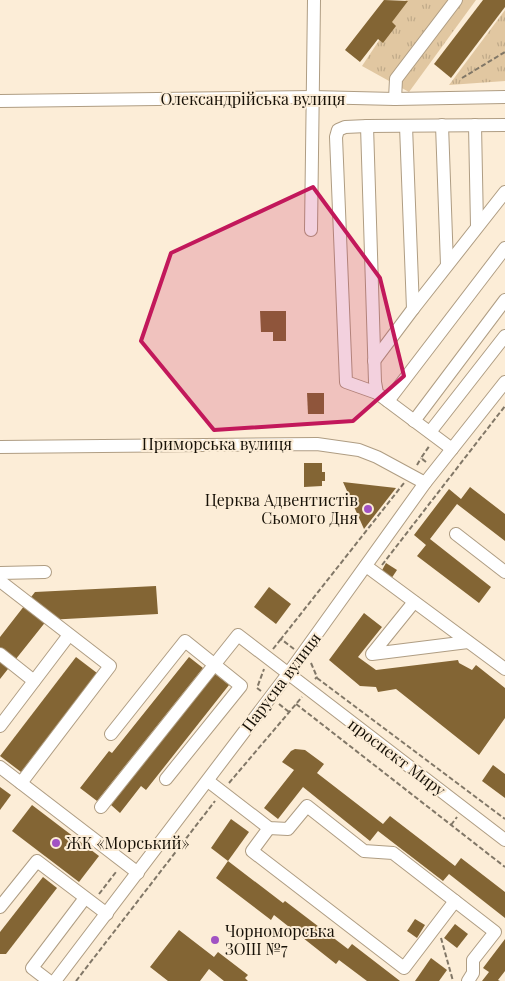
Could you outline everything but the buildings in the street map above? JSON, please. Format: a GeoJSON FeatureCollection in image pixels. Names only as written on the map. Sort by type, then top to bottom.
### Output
{"type":"FeatureCollection","features":[{"type":"Feature","properties":{"kind":"street"},"geometry":{"type":"LineString","coordinates":[[311,230],[314,0]]}},
{"type":"Feature","properties":{"kind":"street"},"geometry":{"type":"LineString","coordinates":[[396,99],[396,79],[456,0]]}},
{"type":"Feature","properties":{"kind":"street","name":"Олександрійська вулиця"},"geometry":{"type":"LineString","coordinates":[[0,101],[312,97],[396,99],[505,97]]}},
{"type":"Feature","properties":{"kind":"street"},"geometry":{"type":"LineString","coordinates":[[475,125],[477,226]]}},
{"type":"Feature","properties":{"kind":"street"},"geometry":{"type":"LineString","coordinates":[[452,449],[377,393],[346,382],[336,137],[338,130],[345,127],[505,125]]}},
{"type":"Feature","properties":{"kind":"street"},"geometry":{"type":"LineString","coordinates":[[367,126],[374,361],[377,393]]}},
{"type":"Feature","properties":{"kind":"street"},"geometry":{"type":"LineString","coordinates":[[406,126],[413,309]]}},
{"type":"Feature","properties":{"kind":"street"},"geometry":{"type":"LineString","coordinates":[[442,126],[447,265]]}},
{"type":"Feature","properties":{"kind":"street"},"geometry":{"type":"LineString","coordinates":[[374,361],[505,192]]}},
{"type":"Feature","properties":{"kind":"street"},"geometry":{"type":"LineString","coordinates":[[388,401],[505,248]]}},
{"type":"Feature","properties":{"kind":"street"},"geometry":{"type":"LineString","coordinates":[[414,421],[505,300]]}},
{"type":"Feature","properties":{"kind":"street"},"geometry":{"type":"LineString","coordinates":[[430,432],[505,336]]}},
{"type":"Feature","properties":{"kind":"street","name":"Парусна вулиця"},"geometry":{"type":"LineString","coordinates":[[55,981],[302,655],[371,570],[426,483],[505,382]]}},
{"type":"Feature","properties":{"kind":"street","name":"Приморська вулиця"},"geometry":{"type":"LineString","coordinates":[[0,447],[317,444],[359,450],[377,457],[426,483]]}},
{"type":"Feature","properties":{"kind":"street"},"geometry":{"type":"LineString","coordinates":[[456,534],[505,572]]}},
{"type":"Feature","properties":{"kind":"street"},"geometry":{"type":"LineString","coordinates":[[371,570],[504,668]]}},
{"type":"Feature","properties":{"kind":"street"},"geometry":{"type":"LineString","coordinates":[[0,573],[45,572]]}},
{"type":"Feature","properties":{"kind":"street"},"geometry":{"type":"LineString","coordinates":[[0,581],[110,666],[21,783]]}},
{"type":"Feature","properties":{"kind":"street"},"geometry":{"type":"LineString","coordinates":[[414,602],[372,654],[468,642]]}},
{"type":"Feature","properties":{"kind":"street"},"geometry":{"type":"LineString","coordinates":[[0,726],[70,635]]}},
{"type":"Feature","properties":{"kind":"street","name":"проспект Миру"},"geometry":{"type":"LineString","coordinates":[[214,664],[238,635],[505,840]]}},
{"type":"Feature","properties":{"kind":"street"},"geometry":{"type":"LineString","coordinates":[[111,734],[185,641],[241,686],[166,779]]}},
{"type":"Feature","properties":{"kind":"street"},"geometry":{"type":"LineString","coordinates":[[0,654],[34,681]]}},
{"type":"Feature","properties":{"kind":"street"},"geometry":{"type":"LineString","coordinates":[[101,807],[214,664]]}},
{"type":"Feature","properties":{"kind":"street"},"geometry":{"type":"LineString","coordinates":[[0,767],[138,873]]}},
{"type":"Feature","properties":{"kind":"street"},"geometry":{"type":"LineString","coordinates":[[208,780],[270,828],[288,829],[306,806],[364,851],[393,853],[495,932],[473,960],[473,973],[468,981]]}},
{"type":"Feature","properties":{"kind":"street"},"geometry":{"type":"LineString","coordinates":[[270,828],[252,851],[404,968],[455,901]]}},
{"type":"Feature","properties":{"kind":"street"},"geometry":{"type":"LineString","coordinates":[[0,907],[37,861],[106,914]]}},
{"type":"Feature","properties":{"kind":"street"},"geometry":{"type":"LineString","coordinates":[[49,981],[32,968],[89,901]]}},
{"type":"Feature","properties":{"kind":"path"},"geometry":{"type":"LineString","coordinates":[[462,78],[505,52]]}},
{"type":"Feature","properties":{"kind":"path"},"geometry":{"type":"LineString","coordinates":[[371,570],[505,406]]}},
{"type":"Feature","properties":{"kind":"path"},"geometry":{"type":"LineString","coordinates":[[421,458],[410,475],[281,639],[310,661],[317,677],[505,819]]}},
{"type":"Feature","properties":{"kind":"path"},"geometry":{"type":"LineString","coordinates":[[76,981],[222,792],[317,677]]}},
{"type":"Feature","properties":{"kind":"path"},"geometry":{"type":"LineString","coordinates":[[296,704],[505,867]]}},
{"type":"Feature","properties":{"kind":"path"},"geometry":{"type":"LineString","coordinates":[[89,901],[124,862]]}},
{"type":"Feature","properties":{"kind":"path"},"geometry":{"type":"LineString","coordinates":[[437,925],[453,981]]}},
{"type":"Feature","properties":{"kind":"highlighted area"},"geometry":{"type":"Polygon","coordinates":[[[313,187],[380,278],[404,376],[353,421],[214,430],[141,341],[171,253],[313,187]]]}},
{"type":"Feature","properties":{"kind":"green space"},"geometry":{"type":"Polygon","coordinates":[[[406,0],[476,0],[409,92],[362,66],[406,0]]]}},
{"type":"Feature","properties":{"kind":"green space"},"geometry":{"type":"Polygon","coordinates":[[[505,10],[505,81],[449,85],[505,10]]]}},
{"type":"Feature","properties":{"kind":"place","name":"Церква Адвентистів Сьомого Дня"},"geometry":{"type":"Point","coordinates":[368,509]}},
{"type":"Feature","properties":{"kind":"place","name":"ЖК «Морський»"},"geometry":{"type":"Point","coordinates":[56,843]}},
{"type":"Feature","properties":{"kind":"place","name":"Чорноморська ЗОШ №7"},"geometry":{"type":"Point","coordinates":[215,940]}}]}
